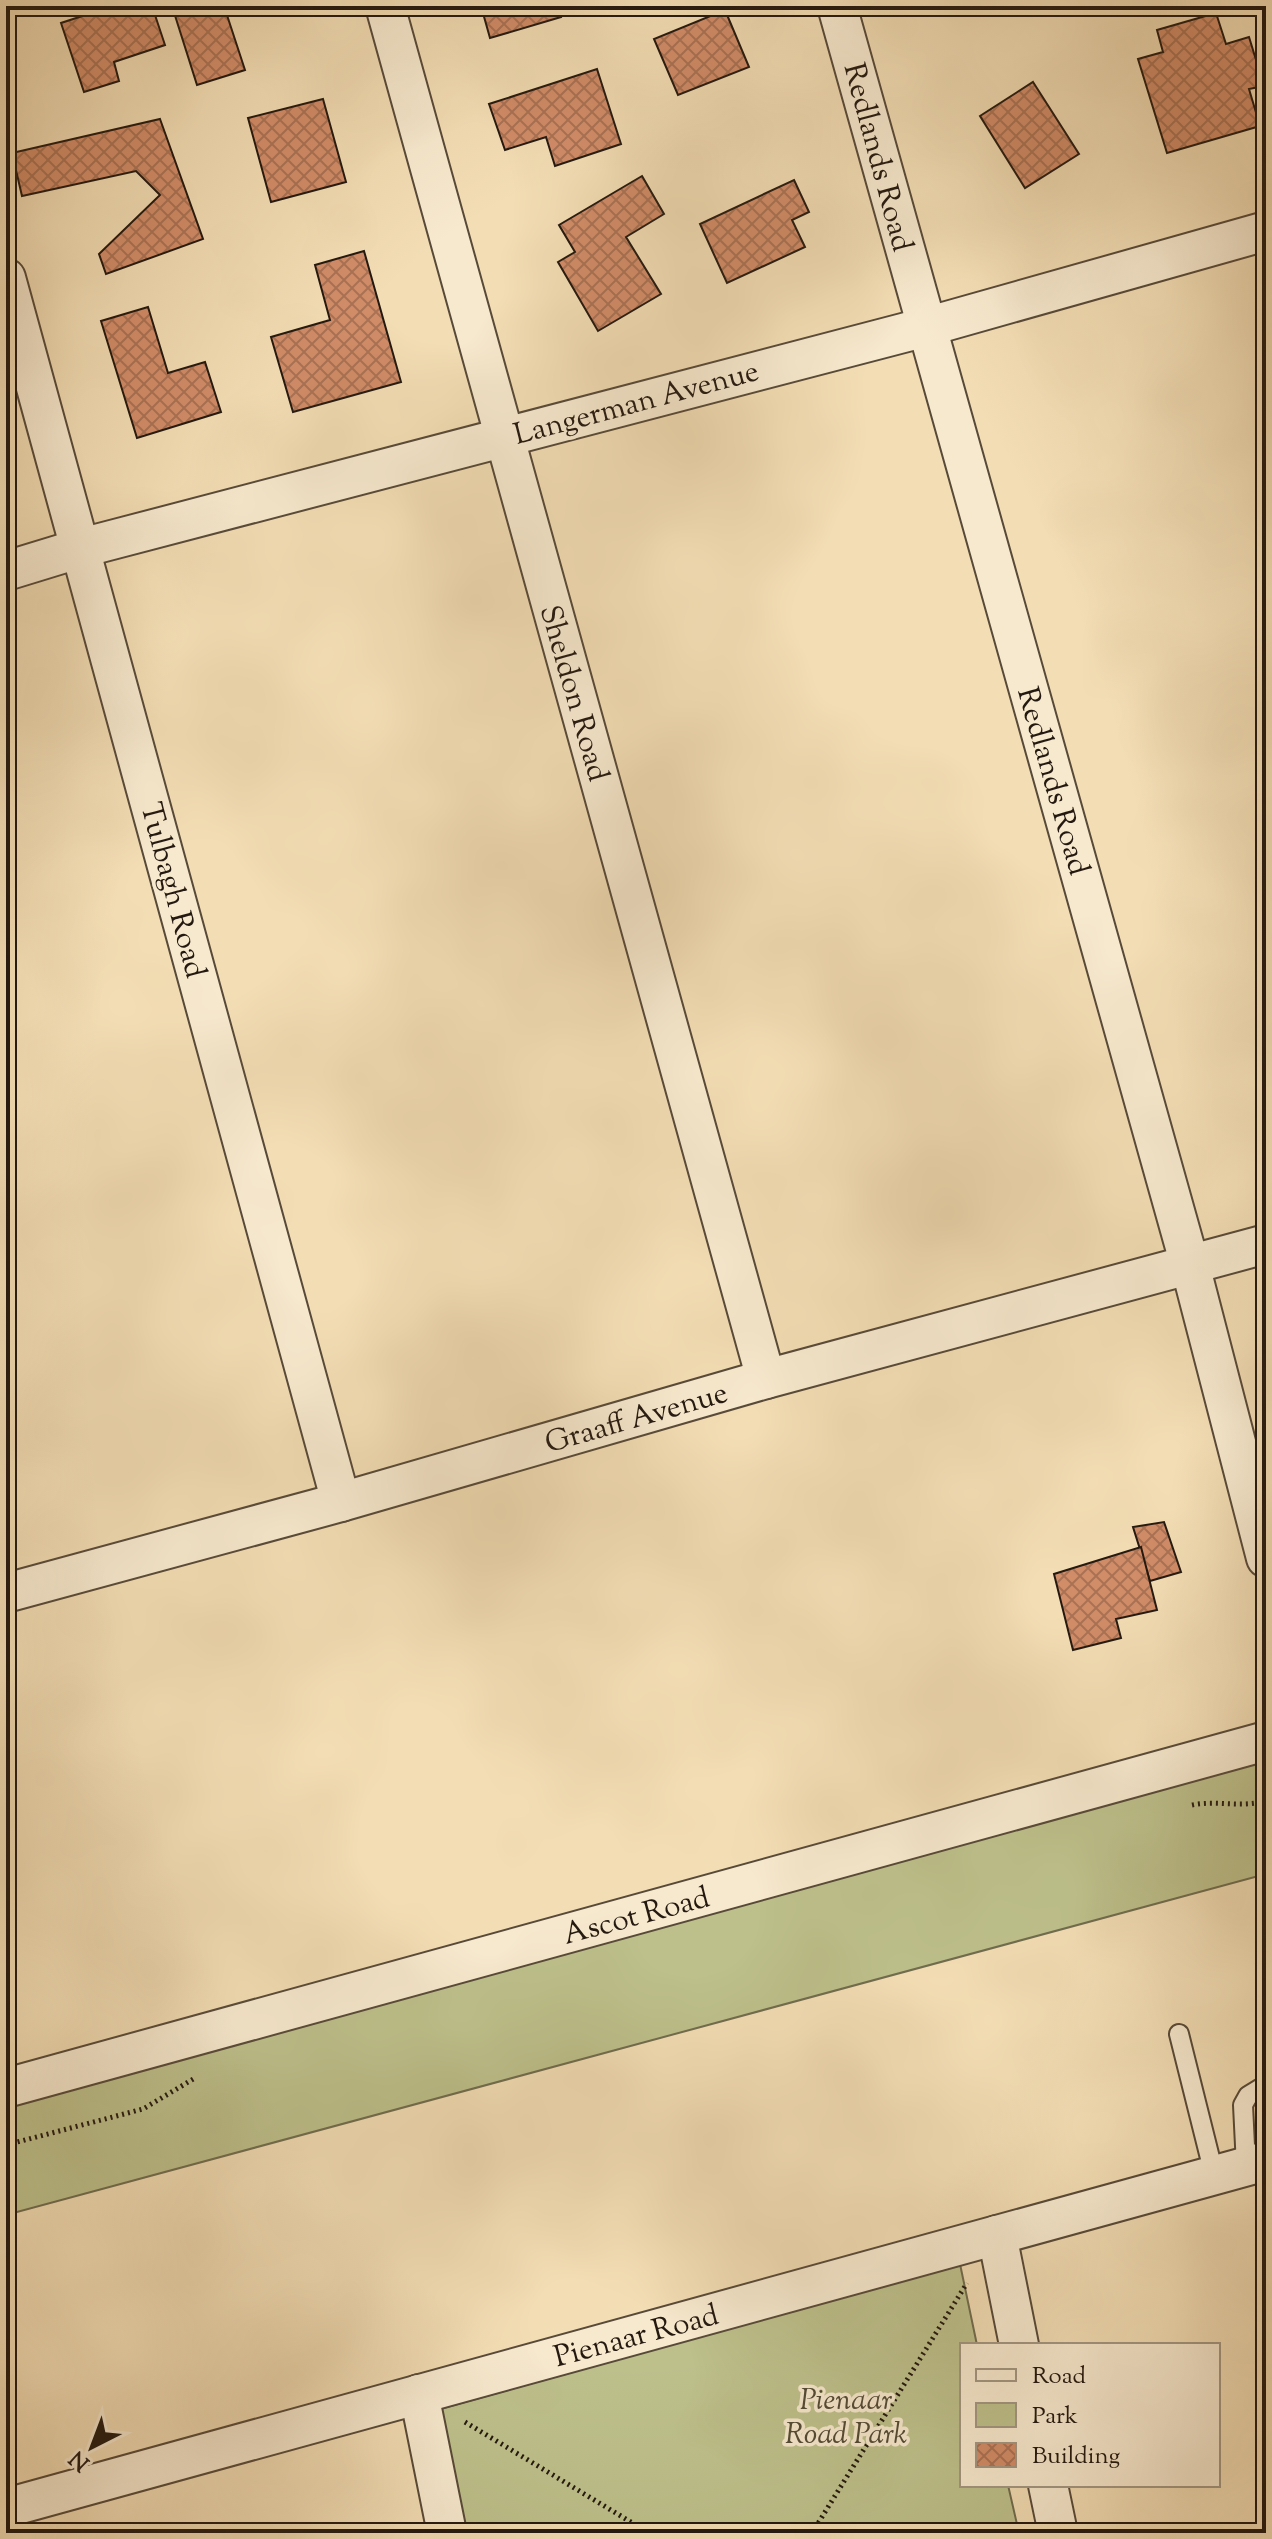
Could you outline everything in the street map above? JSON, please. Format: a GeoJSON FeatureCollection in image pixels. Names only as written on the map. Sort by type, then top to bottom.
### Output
{"type":"FeatureCollection","features":[{"type":"Feature","properties":{"kind":"street","name":"Sheldon Road"},"geometry":{"type":"LineString","coordinates":[[385,6],[766,1379]]}},
{"type":"Feature","properties":{"kind":"street","name":"Redlands Road"},"geometry":{"type":"LineString","coordinates":[[837,6],[1190,1265],[1266,1558]]}},
{"type":"Feature","properties":{"kind":"street","name":"Langerman Avenue"},"geometry":{"type":"LineString","coordinates":[[6,571],[81,548],[926,327],[1266,231]]}},
{"type":"Feature","properties":{"kind":"street","name":"Tulbagh Road"},"geometry":{"type":"LineString","coordinates":[[6,278],[341,1502]]}},
{"type":"Feature","properties":{"kind":"street","name":"Graaff Avenue"},"geometry":{"type":"LineString","coordinates":[[6,1593],[341,1502],[766,1379],[1266,1244]]}},
{"type":"Feature","properties":{"kind":"street","name":"Ascot Road"},"geometry":{"type":"LineString","coordinates":[[6,2088],[1266,1741]]}},
{"type":"Feature","properties":{"kind":"street","name":"Pienaar Road"},"geometry":{"type":"LineString","coordinates":[[6,2508],[1242,2167]]}},
{"type":"Feature","properties":{"kind":"street"},"geometry":{"type":"LineString","coordinates":[[997,2235],[1019,2343]]}},
{"type":"Feature","properties":{"kind":"street"},"geometry":{"type":"LineString","coordinates":[[419,2394],[447,2533]]}},
{"type":"Feature","properties":{"kind":"street"},"geometry":{"type":"LineString","coordinates":[[1048,2487],[1058,2533]]}},
{"type":"Feature","properties":{"kind":"lane"},"geometry":{"type":"LineString","coordinates":[[1179,2034],[1242,2167]]}},
{"type":"Feature","properties":{"kind":"lane"},"geometry":{"type":"LineString","coordinates":[[1242,2167],[1243,2105],[1248,2096],[1266,2085]]}},
{"type":"Feature","properties":{"kind":"path"},"geometry":{"type":"LineString","coordinates":[[1182,1807],[1208,1802],[1230,1805],[1266,1801]]}},
{"type":"Feature","properties":{"kind":"path"},"geometry":{"type":"LineString","coordinates":[[6,2145],[143,2109],[200,2076]]}},
{"type":"Feature","properties":{"kind":"path"},"geometry":{"type":"LineString","coordinates":[[812,2533],[997,2235]]}},
{"type":"Feature","properties":{"kind":"path"},"geometry":{"type":"LineString","coordinates":[[419,2394],[649,2533]]}},
{"type":"Feature","properties":{"kind":"green space"},"geometry":{"type":"Polygon","coordinates":[[[1266,1741],[1266,1874],[6,2215],[6,2088],[1266,1741]]]}},
{"type":"Feature","properties":{"kind":"green space","name":"Pienaar Road Park"},"geometry":{"type":"Polygon","coordinates":[[[960,2264],[977,2343],[960,2343],[960,2487],[1008,2487],[1019,2533],[458,2533],[433,2411],[960,2264]]]}},
{"type":"Feature","properties":{"kind":"building"},"geometry":{"type":"Polygon","coordinates":[[[113,6],[152,6],[165,45],[114,62],[119,81],[84,92],[61,23],[113,6]]]}},
{"type":"Feature","properties":{"kind":"building"},"geometry":{"type":"Polygon","coordinates":[[[172,6],[224,6],[245,70],[197,85],[172,6]]]}},
{"type":"Feature","properties":{"kind":"building"},"geometry":{"type":"Polygon","coordinates":[[[481,6],[558,6],[561,17],[490,38],[481,6]]]}},
{"type":"Feature","properties":{"kind":"building"},"geometry":{"type":"Polygon","coordinates":[[[725,10],[749,67],[678,95],[654,39],[725,10]]]}},
{"type":"Feature","properties":{"kind":"building"},"geometry":{"type":"Polygon","coordinates":[[[1216,13],[1226,44],[1249,37],[1264,86],[1249,89],[1260,126],[1167,153],[1138,59],[1163,52],[1157,30],[1216,13]]]}},
{"type":"Feature","properties":{"kind":"building"},"geometry":{"type":"Polygon","coordinates":[[[597,69],[621,144],[555,166],[546,137],[505,150],[489,104],[597,69]]]}},
{"type":"Feature","properties":{"kind":"building"},"geometry":{"type":"Polygon","coordinates":[[[1033,82],[1079,154],[1025,188],[980,116],[1033,82]]]}},
{"type":"Feature","properties":{"kind":"building"},"geometry":{"type":"Polygon","coordinates":[[[323,99],[346,182],[271,202],[248,118],[323,99]]]}},
{"type":"Feature","properties":{"kind":"building"},"geometry":{"type":"Polygon","coordinates":[[[160,119],[203,239],[106,274],[99,254],[160,195],[136,171],[22,196],[12,153],[160,119]]]}},
{"type":"Feature","properties":{"kind":"building"},"geometry":{"type":"Polygon","coordinates":[[[642,176],[664,214],[626,237],[661,294],[598,331],[558,262],[575,252],[559,225],[642,176]]]}},
{"type":"Feature","properties":{"kind":"building"},"geometry":{"type":"Polygon","coordinates":[[[794,180],[809,212],[792,220],[805,247],[727,283],[700,224],[794,180]]]}},
{"type":"Feature","properties":{"kind":"building"},"geometry":{"type":"Polygon","coordinates":[[[364,251],[401,382],[293,412],[271,337],[330,320],[315,265],[364,251]]]}},
{"type":"Feature","properties":{"kind":"building"},"geometry":{"type":"Polygon","coordinates":[[[148,307],[168,373],[205,362],[221,412],[137,438],[101,321],[148,307]]]}},
{"type":"Feature","properties":{"kind":"building"},"geometry":{"type":"Polygon","coordinates":[[[1164,1522],[1181,1572],[1150,1581],[1133,1527],[1164,1522]]]}},
{"type":"Feature","properties":{"kind":"building"},"geometry":{"type":"Polygon","coordinates":[[[1141,1547],[1157,1610],[1116,1619],[1121,1638],[1073,1650],[1054,1574],[1141,1547]]]}}]}
